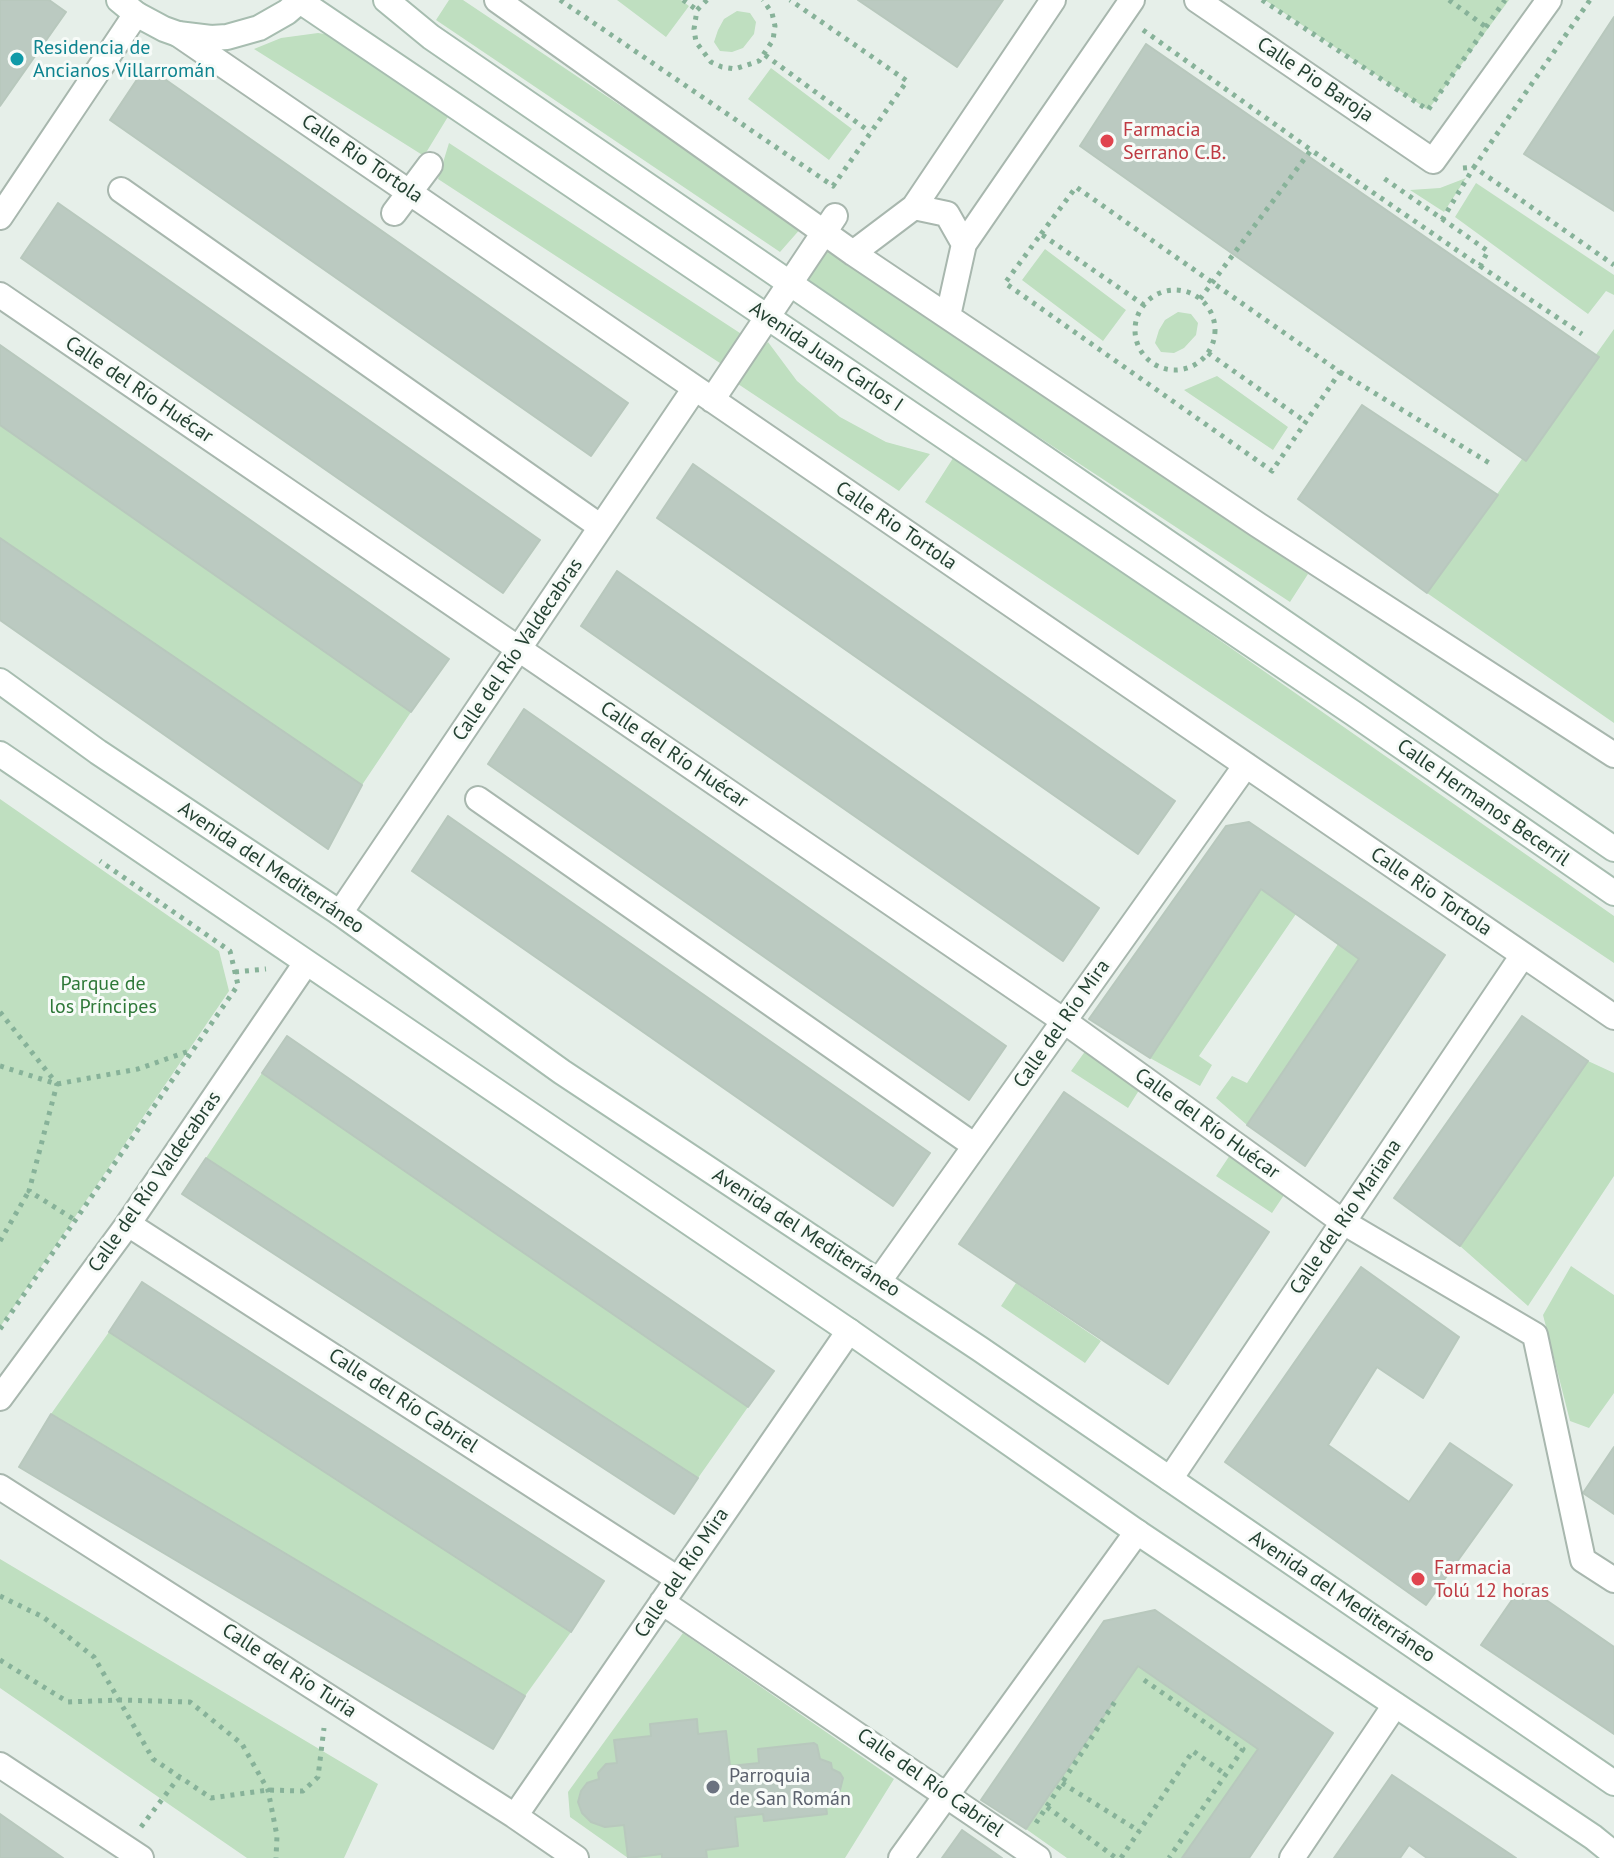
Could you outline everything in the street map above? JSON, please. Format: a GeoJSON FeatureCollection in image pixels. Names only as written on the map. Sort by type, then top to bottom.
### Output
{"type":"FeatureCollection","features":[{"type":"Feature","properties":{"kind":"street","name":"Avenida Juan Carlos I"},"geometry":{"type":"LineString","coordinates":[[300,0],[1353,713]]}},
{"type":"Feature","properties":{"kind":"street"},"geometry":{"type":"LineString","coordinates":[[0,217],[128,7],[178,34],[211,38],[243,33],[273,21],[300,0]]}},
{"type":"Feature","properties":{"kind":"street","name":"Avenida Juan Carlos I"},"geometry":{"type":"LineString","coordinates":[[386,0],[431,37],[1377,685]]}},
{"type":"Feature","properties":{"kind":"street"},"geometry":{"type":"LineString","coordinates":[[497,0],[829,224],[853,253],[1258,525],[1614,755]]}},
{"type":"Feature","properties":{"kind":"street"},"geometry":{"type":"LineString","coordinates":[[853,253],[914,207],[1053,0]]}},
{"type":"Feature","properties":{"kind":"street","name":"Calle Pio Baroja"},"geometry":{"type":"LineString","coordinates":[[1197,0],[1433,161],[1549,0]]}},
{"type":"Feature","properties":{"kind":"street"},"geometry":{"type":"LineString","coordinates":[[948,316],[964,244],[1127,7]]}},
{"type":"Feature","properties":{"kind":"street","name":"Calle Rio Tortola"},"geometry":{"type":"LineString","coordinates":[[178,34],[1614,1017]]}},
{"type":"Feature","properties":{"kind":"street"},"geometry":{"type":"LineString","coordinates":[[394,213],[430,165]]}},
{"type":"Feature","properties":{"kind":"street"},"geometry":{"type":"LineString","coordinates":[[121,190],[601,527]]}},
{"type":"Feature","properties":{"kind":"street"},"geometry":{"type":"LineString","coordinates":[[914,207],[947,214],[964,244]]}},
{"type":"Feature","properties":{"kind":"street","name":"Calle del Río Valdecabras"},"geometry":{"type":"LineString","coordinates":[[340,913],[601,527],[766,317],[829,224]]}},
{"type":"Feature","properties":{"kind":"street","name":"Calle del Río Huécar"},"geometry":{"type":"LineString","coordinates":[[0,295],[1064,1021],[1343,1222],[1535,1335],[1583,1560],[1614,1580]]}},
{"type":"Feature","properties":{"kind":"street","name":"Avenida del Mediterráneo"},"geometry":{"type":"LineString","coordinates":[[0,681],[98,752],[340,913],[562,1072],[879,1281],[1614,1783]]}},
{"type":"Feature","properties":{"kind":"street","name":"Calle Hermanos Becerril"},"geometry":{"type":"LineString","coordinates":[[1377,685],[1614,849]]}},
{"type":"Feature","properties":{"kind":"street","name":"Calle Hermanos Becerril"},"geometry":{"type":"LineString","coordinates":[[1353,713],[1614,893]]}},
{"type":"Feature","properties":{"kind":"street"},"geometry":{"type":"LineString","coordinates":[[0,754],[849,1331],[1137,1532],[1614,1854]]}},
{"type":"Feature","properties":{"kind":"street","name":"Calle del Río Mira"},"geometry":{"type":"LineString","coordinates":[[879,1281],[1246,765]]}},
{"type":"Feature","properties":{"kind":"street"},"geometry":{"type":"LineString","coordinates":[[478,799],[975,1146]]}},
{"type":"Feature","properties":{"kind":"street","name":"Calle del Río Mariana"},"geometry":{"type":"LineString","coordinates":[[1170,1479],[1523,955]]}},
{"type":"Feature","properties":{"kind":"street","name":"Calle del Río Valdecabras"},"geometry":{"type":"LineString","coordinates":[[0,1398],[128,1224],[306,963]]}},
{"type":"Feature","properties":{"kind":"street","name":"Calle del Río Cabriel"},"geometry":{"type":"LineString","coordinates":[[128,1224],[678,1579]]}},
{"type":"Feature","properties":{"kind":"street","name":"Calle del Río Mira"},"geometry":{"type":"LineString","coordinates":[[515,1816],[849,1331]]}},
{"type":"Feature","properties":{"kind":"street","name":"Calle del Río Turia"},"geometry":{"type":"LineString","coordinates":[[0,1487],[576,1858]]}},
{"type":"Feature","properties":{"kind":"street"},"geometry":{"type":"LineString","coordinates":[[901,1858],[1137,1532]]}},
{"type":"Feature","properties":{"kind":"street","name":"Calle del Río Cabriel"},"geometry":{"type":"LineString","coordinates":[[662,1602],[1029,1852]]}},
{"type":"Feature","properties":{"kind":"street"},"geometry":{"type":"LineString","coordinates":[[1292,1858],[1395,1705]]}},
{"type":"Feature","properties":{"kind":"street"},"geometry":{"type":"LineString","coordinates":[[0,1765],[133,1853]]}},
{"type":"Feature","properties":{"kind":"path"},"geometry":{"type":"LineString","coordinates":[[560,0],[833,186],[907,81],[790,0]]}},
{"type":"Feature","properties":{"kind":"path"},"geometry":{"type":"LineString","coordinates":[[683,0],[697,10]]}},
{"type":"Feature","properties":{"kind":"path"},"geometry":{"type":"LineString","coordinates":[[707,0],[697,10],[694,29],[696,42],[711,62],[735,69],[748,67],[765,55],[773,40],[775,26],[772,13],[763,0]]}},
{"type":"Feature","properties":{"kind":"path"},"geometry":{"type":"LineString","coordinates":[[1262,0],[1428,110],[1505,0]]}},
{"type":"Feature","properties":{"kind":"path"},"geometry":{"type":"LineString","coordinates":[[1449,0],[1486,27]]}},
{"type":"Feature","properties":{"kind":"path"},"geometry":{"type":"LineString","coordinates":[[1442,220],[1474,167],[1590,0]]}},
{"type":"Feature","properties":{"kind":"path"},"geometry":{"type":"LineString","coordinates":[[1127,7],[1311,150],[1582,334]]}},
{"type":"Feature","properties":{"kind":"path"},"geometry":{"type":"LineString","coordinates":[[765,55],[870,132]]}},
{"type":"Feature","properties":{"kind":"path"},"geometry":{"type":"LineString","coordinates":[[1200,299],[1311,150]]}},
{"type":"Feature","properties":{"kind":"path"},"geometry":{"type":"LineString","coordinates":[[1474,167],[1614,265]]}},
{"type":"Feature","properties":{"kind":"path"},"geometry":{"type":"LineString","coordinates":[[1382,177],[1488,251],[1480,266]]}},
{"type":"Feature","properties":{"kind":"path"},"geometry":{"type":"LineString","coordinates":[[1340,372],[1272,471],[1005,283],[1076,187],[1340,372],[1491,464]]}},
{"type":"Feature","properties":{"kind":"path"},"geometry":{"type":"LineString","coordinates":[[1041,234],[1144,305]]}},
{"type":"Feature","properties":{"kind":"path"},"geometry":{"type":"LineString","coordinates":[[1167,290],[1181,290],[1200,299],[1213,314],[1216,328],[1208,353],[1200,362],[1176,371],[1152,363],[1137,343],[1135,330],[1137,317],[1144,305],[1167,290]]}},
{"type":"Feature","properties":{"kind":"path"},"geometry":{"type":"LineString","coordinates":[[1208,353],[1306,422]]}},
{"type":"Feature","properties":{"kind":"path"},"geometry":{"type":"LineString","coordinates":[[0,1329],[238,985],[230,951],[91,855]]}},
{"type":"Feature","properties":{"kind":"path"},"geometry":{"type":"LineString","coordinates":[[0,1012],[57,1084]]}},
{"type":"Feature","properties":{"kind":"path"},"geometry":{"type":"LineString","coordinates":[[0,1066],[57,1084],[138,1069],[193,1049]]}},
{"type":"Feature","properties":{"kind":"path"},"geometry":{"type":"LineString","coordinates":[[0,1241],[29,1191],[57,1084]]}},
{"type":"Feature","properties":{"kind":"path"},"geometry":{"type":"LineString","coordinates":[[29,1191],[75,1220]]}},
{"type":"Feature","properties":{"kind":"path"},"geometry":{"type":"LineString","coordinates":[[0,1596],[43,1617],[94,1657],[153,1759],[211,1798],[268,1790],[303,1791],[318,1777],[328,1696]]}},
{"type":"Feature","properties":{"kind":"path"},"geometry":{"type":"LineString","coordinates":[[0,1660],[68,1702],[190,1702],[242,1744],[268,1790],[277,1836],[276,1858]]}},
{"type":"Feature","properties":{"kind":"path"},"geometry":{"type":"LineString","coordinates":[[1144,1680],[1243,1749],[1169,1858]]}},
{"type":"Feature","properties":{"kind":"path"},"geometry":{"type":"LineString","coordinates":[[1029,1852],[1047,1807],[1116,1700]]}},
{"type":"Feature","properties":{"kind":"path"},"geometry":{"type":"LineString","coordinates":[[1047,1807],[1119,1858],[1193,1751],[1225,1774]]}},
{"type":"Feature","properties":{"kind":"path"},"geometry":{"type":"LineString","coordinates":[[133,1853],[179,1777]]}},
{"type":"Feature","properties":{"kind":"path"},"geometry":{"type":"LineString","coordinates":[[1062,1783],[1139,1831]]}},
{"type":"Feature","properties":{"kind":"green space"},"geometry":{"type":"Polygon","coordinates":[[[449,0],[463,0],[802,227],[780,252],[436,20],[449,0]]]}},
{"type":"Feature","properties":{"kind":"green space"},"geometry":{"type":"Polygon","coordinates":[[[617,0],[681,0],[689,6],[666,37],[617,0]]]}},
{"type":"Feature","properties":{"kind":"green space"},"geometry":{"type":"Polygon","coordinates":[[[1265,0],[1509,0],[1428,110],[1265,0]]]}},
{"type":"Feature","properties":{"kind":"green space"},"geometry":{"type":"Polygon","coordinates":[[[737,11],[750,13],[756,22],[754,34],[743,48],[732,52],[720,51],[714,42],[718,30],[724,19],[737,11]]]}},
{"type":"Feature","properties":{"kind":"green space"},"geometry":{"type":"Polygon","coordinates":[[[318,33],[339,36],[449,115],[424,156],[254,49],[281,38],[318,33]]]}},
{"type":"Feature","properties":{"kind":"green space"},"geometry":{"type":"Polygon","coordinates":[[[771,68],[852,129],[829,160],[748,99],[771,68]]]}},
{"type":"Feature","properties":{"kind":"green space"},"geometry":{"type":"Polygon","coordinates":[[[449,143],[743,335],[723,365],[438,179],[449,143]]]}},
{"type":"Feature","properties":{"kind":"green space"},"geometry":{"type":"Polygon","coordinates":[[[1466,178],[1444,212],[1410,190],[1440,188],[1466,178]]]}},
{"type":"Feature","properties":{"kind":"green space"},"geometry":{"type":"Polygon","coordinates":[[[1476,183],[1614,275],[1614,295],[1606,291],[1588,314],[1455,217],[1476,183]]]}},
{"type":"Feature","properties":{"kind":"green space"},"geometry":{"type":"Polygon","coordinates":[[[824,244],[1308,574],[1290,602],[801,281],[824,244]]]}},
{"type":"Feature","properties":{"kind":"green space"},"geometry":{"type":"Polygon","coordinates":[[[1045,249],[1126,310],[1103,341],[1022,280],[1045,249]]]}},
{"type":"Feature","properties":{"kind":"green space"},"geometry":{"type":"Polygon","coordinates":[[[1178,312],[1191,314],[1198,323],[1196,335],[1184,348],[1174,353],[1161,352],[1155,343],[1159,330],[1165,320],[1178,312]]]}},
{"type":"Feature","properties":{"kind":"green space"},"geometry":{"type":"Polygon","coordinates":[[[1614,329],[1614,723],[1427,593],[1614,329]]]}},
{"type":"Feature","properties":{"kind":"green space"},"geometry":{"type":"Polygon","coordinates":[[[768,342],[797,381],[840,417],[886,442],[930,454],[899,491],[732,380],[768,342]]]}},
{"type":"Feature","properties":{"kind":"green space"},"geometry":{"type":"Polygon","coordinates":[[[1217,376],[1288,427],[1273,450],[1184,390],[1217,376]]]}},
{"type":"Feature","properties":{"kind":"green space"},"geometry":{"type":"Polygon","coordinates":[[[0,425],[411,712],[362,785],[0,538],[0,425]]]}},
{"type":"Feature","properties":{"kind":"green space"},"geometry":{"type":"Polygon","coordinates":[[[955,455],[1614,916],[1614,963],[925,502],[955,455]]]}},
{"type":"Feature","properties":{"kind":"green space","name":"Parque de los Príncipes"},"geometry":{"type":"Polygon","coordinates":[[[0,799],[219,951],[229,991],[0,1327],[0,799]]]}},
{"type":"Feature","properties":{"kind":"green space"},"geometry":{"type":"Polygon","coordinates":[[[1261,889],[1296,914],[1199,1056],[1212,1065],[1200,1086],[1150,1058],[1261,889]]]}},
{"type":"Feature","properties":{"kind":"green space"},"geometry":{"type":"Polygon","coordinates":[[[1338,944],[1359,959],[1247,1125],[1216,1098],[1232,1076],[1247,1083],[1338,944]]]}},
{"type":"Feature","properties":{"kind":"green space"},"geometry":{"type":"Polygon","coordinates":[[[1086,1050],[1141,1087],[1128,1108],[1071,1071],[1086,1050]]]}},
{"type":"Feature","properties":{"kind":"green space"},"geometry":{"type":"Polygon","coordinates":[[[1588,1061],[1614,1073],[1614,1176],[1528,1306],[1460,1246],[1588,1061]]]}},
{"type":"Feature","properties":{"kind":"green space"},"geometry":{"type":"Polygon","coordinates":[[[262,1073],[748,1407],[698,1478],[206,1158],[262,1073]]]}},
{"type":"Feature","properties":{"kind":"green space"},"geometry":{"type":"Polygon","coordinates":[[[1230,1155],[1286,1192],[1272,1213],[1216,1176],[1230,1155]]]}},
{"type":"Feature","properties":{"kind":"green space"},"geometry":{"type":"Polygon","coordinates":[[[1571,1266],[1614,1295],[1614,1393],[1589,1428],[1570,1421],[1543,1315],[1571,1266]]]}},
{"type":"Feature","properties":{"kind":"green space"},"geometry":{"type":"Polygon","coordinates":[[[1016,1283],[1101,1341],[1085,1363],[1001,1306],[1016,1283]]]}},
{"type":"Feature","properties":{"kind":"green space"},"geometry":{"type":"Polygon","coordinates":[[[109,1332],[571,1632],[525,1696],[51,1414],[109,1332]]]}},
{"type":"Feature","properties":{"kind":"green space"},"geometry":{"type":"Polygon","coordinates":[[[0,1559],[378,1784],[344,1858],[247,1858],[0,1688],[0,1559]]]}},
{"type":"Feature","properties":{"kind":"green space"},"geometry":{"type":"Polygon","coordinates":[[[683,1633],[894,1779],[845,1858],[628,1858],[570,1817],[568,1792],[683,1633]]]}},
{"type":"Feature","properties":{"kind":"green space"},"geometry":{"type":"Polygon","coordinates":[[[1138,1666],[1258,1749],[1182,1858],[1067,1858],[1026,1829],[1138,1666]]]}},
{"type":"Feature","properties":{"kind":"building","name":"Residencia de Ancianos Villarromán"},"geometry":{"type":"Polygon","coordinates":[[[0,0],[49,0],[66,12],[0,106],[0,0]]]}},
{"type":"Feature","properties":{"kind":"building"},"geometry":{"type":"Polygon","coordinates":[[[858,0],[1003,0],[957,67],[858,0]]]}},
{"type":"Feature","properties":{"kind":"building"},"geometry":{"type":"Polygon","coordinates":[[[1614,17],[1614,211],[1524,154],[1614,17]]]}},
{"type":"Feature","properties":{"kind":"building"},"geometry":{"type":"Polygon","coordinates":[[[1146,44],[1599,357],[1526,461],[1080,146],[1146,44]]]}},
{"type":"Feature","properties":{"kind":"building"},"geometry":{"type":"Polygon","coordinates":[[[146,66],[628,403],[591,456],[110,120],[146,66]]]}},
{"type":"Feature","properties":{"kind":"building"},"geometry":{"type":"Polygon","coordinates":[[[58,203],[540,540],[503,593],[21,258],[58,203]]]}},
{"type":"Feature","properties":{"kind":"building"},"geometry":{"type":"Polygon","coordinates":[[[0,345],[449,659],[411,712],[0,425],[0,345]]]}},
{"type":"Feature","properties":{"kind":"building"},"geometry":{"type":"Polygon","coordinates":[[[1362,405],[1498,495],[1427,593],[1298,499],[1362,405]]]}},
{"type":"Feature","properties":{"kind":"building"},"geometry":{"type":"Polygon","coordinates":[[[693,464],[1175,801],[1138,854],[657,518],[693,464]]]}},
{"type":"Feature","properties":{"kind":"building"},"geometry":{"type":"Polygon","coordinates":[[[0,538],[362,785],[328,849],[0,620],[0,538]]]}},
{"type":"Feature","properties":{"kind":"building"},"geometry":{"type":"Polygon","coordinates":[[[617,571],[1099,908],[1063,961],[581,626],[617,571]]]}},
{"type":"Feature","properties":{"kind":"building"},"geometry":{"type":"Polygon","coordinates":[[[524,709],[1006,1046],[969,1100],[488,764],[524,709]]]}},
{"type":"Feature","properties":{"kind":"building"},"geometry":{"type":"Polygon","coordinates":[[[448,816],[930,1153],[893,1206],[412,871],[448,816]]]}},
{"type":"Feature","properties":{"kind":"building"},"geometry":{"type":"Polygon","coordinates":[[[1249,822],[1445,955],[1305,1166],[1247,1125],[1359,959],[1261,889],[1150,1058],[1089,1019],[1226,826],[1249,822]]]}},
{"type":"Feature","properties":{"kind":"building"},"geometry":{"type":"Polygon","coordinates":[[[1522,1016],[1588,1061],[1460,1246],[1394,1198],[1522,1016]]]}},
{"type":"Feature","properties":{"kind":"building"},"geometry":{"type":"Polygon","coordinates":[[[287,1036],[774,1371],[748,1407],[262,1073],[287,1036]]]}},
{"type":"Feature","properties":{"kind":"building"},"geometry":{"type":"Polygon","coordinates":[[[1064,1092],[1269,1232],[1168,1384],[959,1244],[1064,1092]]]}},
{"type":"Feature","properties":{"kind":"building"},"geometry":{"type":"Polygon","coordinates":[[[206,1158],[698,1478],[674,1514],[182,1194],[206,1158]]]}},
{"type":"Feature","properties":{"kind":"building"},"geometry":{"type":"Polygon","coordinates":[[[1361,1267],[1459,1337],[1423,1398],[1377,1367],[1328,1445],[1409,1502],[1450,1443],[1512,1485],[1426,1605],[1225,1462],[1361,1267]]]}},
{"type":"Feature","properties":{"kind":"building"},"geometry":{"type":"Polygon","coordinates":[[[142,1282],[604,1581],[571,1632],[109,1332],[142,1282]]]}},
{"type":"Feature","properties":{"kind":"building"},"geometry":{"type":"Polygon","coordinates":[[[51,1414],[525,1696],[493,1749],[19,1467],[51,1414]]]}},
{"type":"Feature","properties":{"kind":"building"},"geometry":{"type":"Polygon","coordinates":[[[1614,1447],[1614,1514],[1583,1493],[1614,1447]]]}},
{"type":"Feature","properties":{"kind":"building"},"geometry":{"type":"Polygon","coordinates":[[[1523,1584],[1614,1647],[1614,1734],[1481,1645],[1523,1584]]]}},
{"type":"Feature","properties":{"kind":"building"},"geometry":{"type":"Polygon","coordinates":[[[1155,1610],[1333,1733],[1249,1858],[1182,1858],[1258,1749],[1138,1666],[1026,1829],[981,1800],[1104,1621],[1155,1610]]]}},
{"type":"Feature","properties":{"kind":"building","name":"Parroquia de San Román"},"geometry":{"type":"Polygon","coordinates":[[[697,1719],[698,1734],[726,1731],[730,1766],[759,1763],[758,1749],[817,1745],[820,1759],[831,1763],[832,1769],[843,1778],[840,1790],[833,1793],[834,1801],[826,1806],[827,1814],[764,1821],[763,1814],[735,1817],[738,1846],[706,1850],[707,1858],[662,1858],[662,1854],[628,1858],[624,1825],[605,1827],[591,1822],[582,1813],[578,1802],[581,1791],[587,1783],[599,1779],[598,1773],[606,1764],[617,1763],[614,1740],[651,1736],[650,1724],[697,1719]]]}},
{"type":"Feature","properties":{"kind":"building"},"geometry":{"type":"Polygon","coordinates":[[[1392,1775],[1516,1858],[1427,1858],[1409,1845],[1400,1858],[1334,1858],[1392,1775]]]}},
{"type":"Feature","properties":{"kind":"building"},"geometry":{"type":"Polygon","coordinates":[[[0,1814],[63,1858],[0,1858],[0,1814]]]}},
{"type":"Feature","properties":{"kind":"building"},"geometry":{"type":"Polygon","coordinates":[[[962,1830],[1002,1858],[942,1858],[962,1830]]]}},
{"type":"Feature","properties":{"kind":"place","name":"Residencia de Ancianos Villarromán"},"geometry":{"type":"Point","coordinates":[17,59]}},
{"type":"Feature","properties":{"kind":"place","name":"Farmacia Serrano C.B."},"geometry":{"type":"Point","coordinates":[1107,141]}},
{"type":"Feature","properties":{"kind":"place","name":"Farmacia Tolú 12 horas"},"geometry":{"type":"Point","coordinates":[1418,1579]}},
{"type":"Feature","properties":{"kind":"place","name":"Parroquia de San Román"},"geometry":{"type":"Point","coordinates":[713,1787]}}]}
